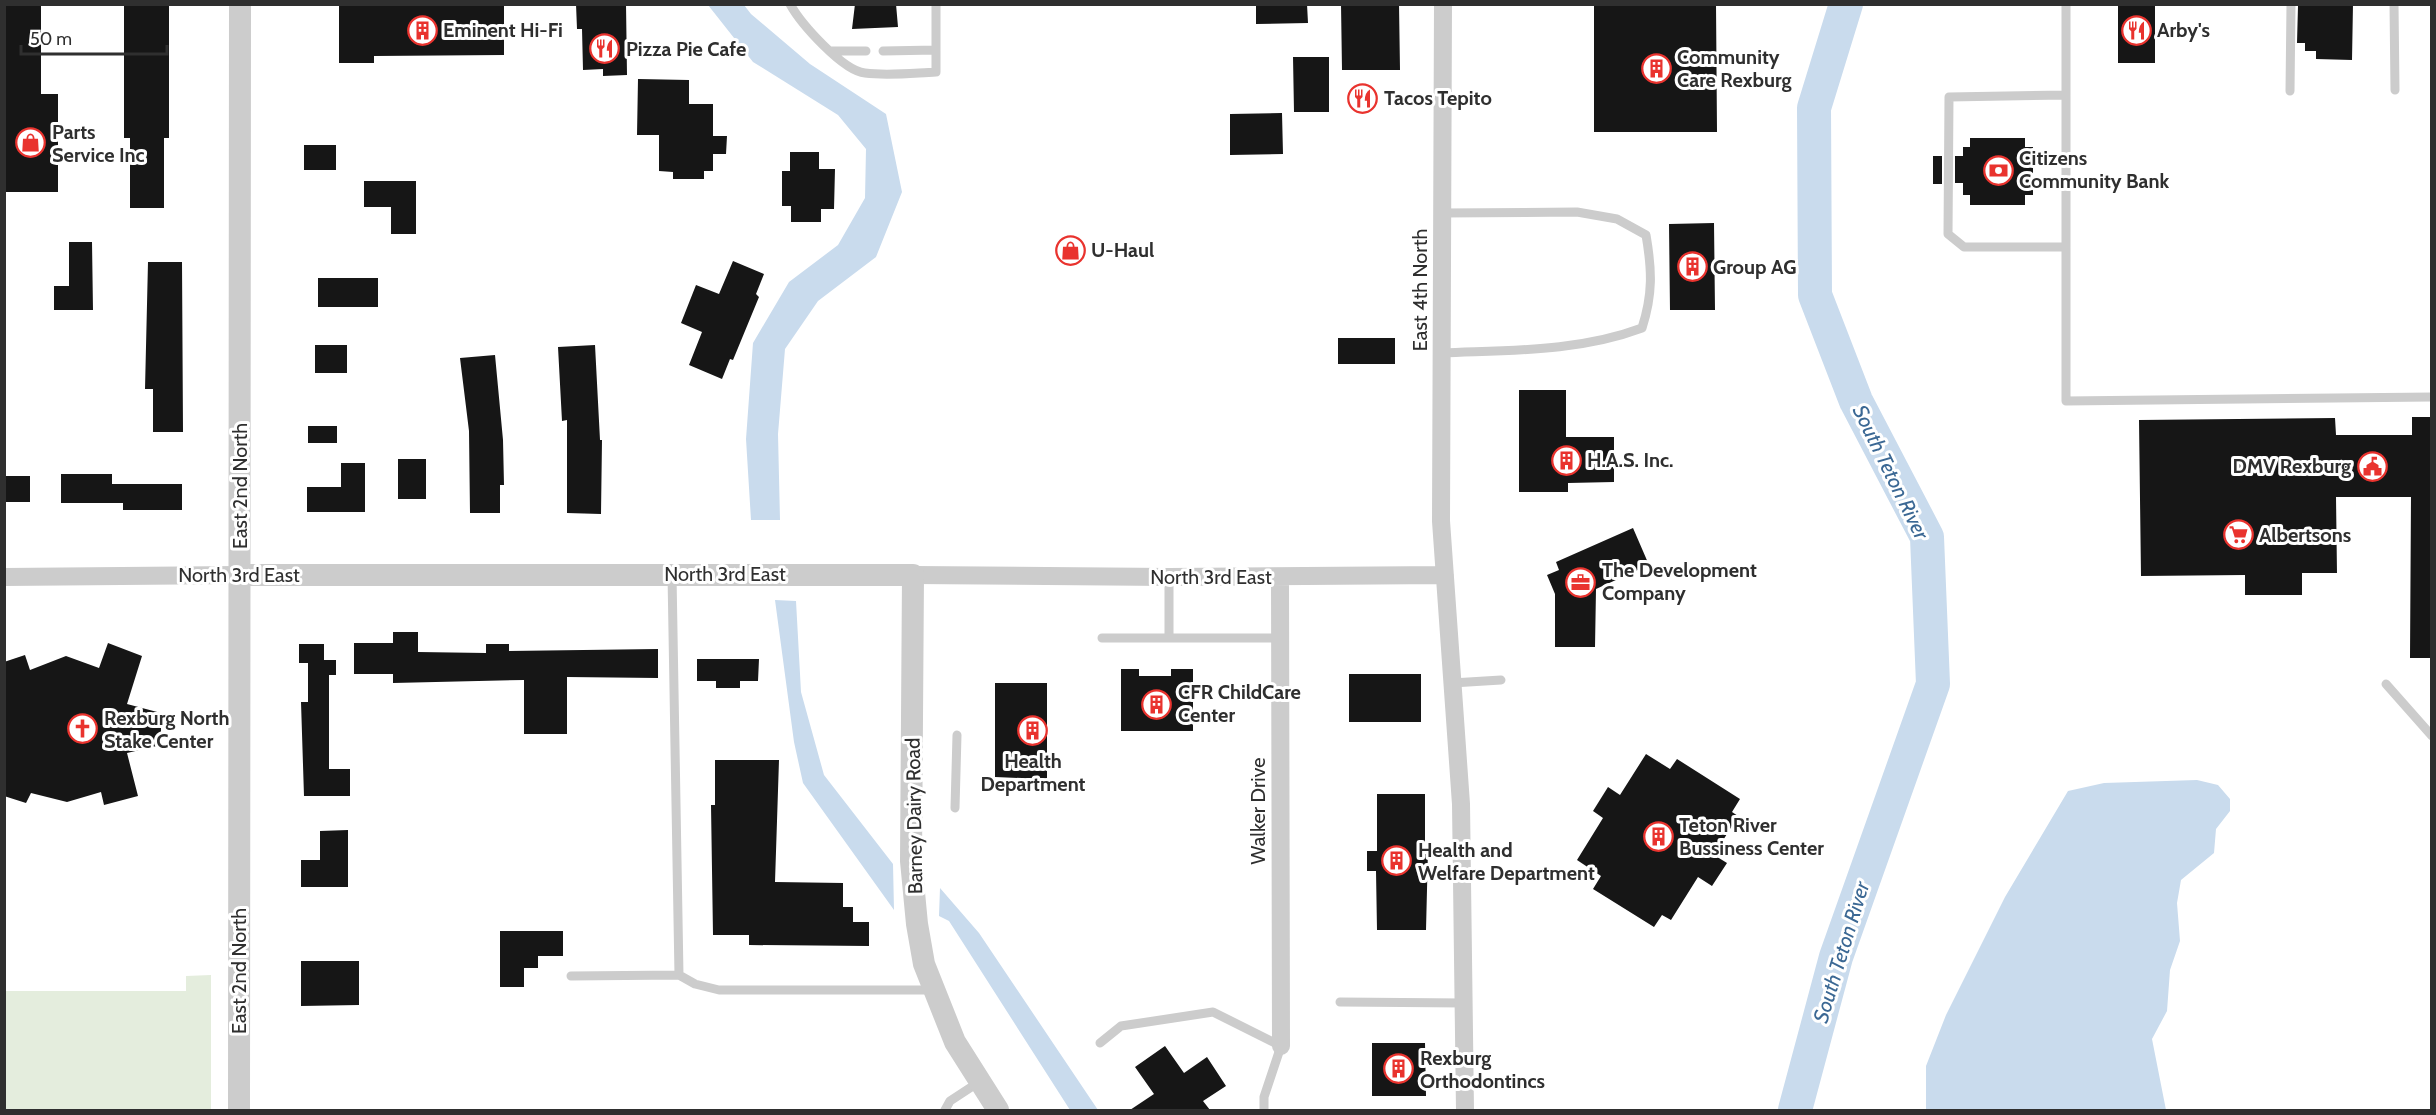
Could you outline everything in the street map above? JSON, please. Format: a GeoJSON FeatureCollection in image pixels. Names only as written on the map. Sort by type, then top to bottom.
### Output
{"type":"FeatureCollection","features":[{"type":"Feature","properties":{"kind":"street","name":"East 2nd North"},"geometry":{"type":"LineString","coordinates":[[239,1110],[240,4]]}},
{"type":"Feature","properties":{"kind":"street","name":"East 4th North"},"geometry":{"type":"LineString","coordinates":[[1443,4],[1441,521],[1461,804],[1465,1110]]}},
{"type":"Feature","properties":{"kind":"street","name":"North 3rd East"},"geometry":{"type":"LineString","coordinates":[[4,577],[672,574],[1280,577],[1445,574]]}},
{"type":"Feature","properties":{"kind":"street","name":"Barney Dairy Road"},"geometry":{"type":"LineString","coordinates":[[913,574],[911,861],[917,924],[924,964],[955,1042],[998,1110]]}},
{"type":"Feature","properties":{"kind":"street","name":"Walker Drive"},"geometry":{"type":"LineString","coordinates":[[1280,577],[1281,1046]]}},
{"type":"Feature","properties":{"kind":"lane"},"geometry":{"type":"LineString","coordinates":[[790,4],[809,33],[862,73],[936,72],[936,4]]}},
{"type":"Feature","properties":{"kind":"lane"},"geometry":{"type":"LineString","coordinates":[[2066,4],[2066,401],[2432,397]]}},
{"type":"Feature","properties":{"kind":"lane"},"geometry":{"type":"LineString","coordinates":[[2290,91],[2291,4]]}},
{"type":"Feature","properties":{"kind":"lane"},"geometry":{"type":"LineString","coordinates":[[2394,4],[2394,90]]}},
{"type":"Feature","properties":{"kind":"lane"},"geometry":{"type":"LineString","coordinates":[[883,51],[936,50]]}},
{"type":"Feature","properties":{"kind":"lane"},"geometry":{"type":"LineString","coordinates":[[830,51],[866,51]]}},
{"type":"Feature","properties":{"kind":"lane"},"geometry":{"type":"LineString","coordinates":[[2066,94],[1949,97],[1948,234],[1964,247],[2066,247]]}},
{"type":"Feature","properties":{"kind":"lane"},"geometry":{"type":"LineString","coordinates":[[1442,213],[1515,215],[1577,212],[1617,219],[1647,235],[1651,261],[1651,299],[1642,328],[1612,339],[1576,346],[1442,353]]}},
{"type":"Feature","properties":{"kind":"lane"},"geometry":{"type":"LineString","coordinates":[[672,574],[680,975]]}},
{"type":"Feature","properties":{"kind":"lane"},"geometry":{"type":"LineString","coordinates":[[1169,577],[1169,638]]}},
{"type":"Feature","properties":{"kind":"lane"},"geometry":{"type":"LineString","coordinates":[[1102,638],[1280,638]]}},
{"type":"Feature","properties":{"kind":"lane"},"geometry":{"type":"LineString","coordinates":[[1452,683],[1501,680]]}},
{"type":"Feature","properties":{"kind":"lane"},"geometry":{"type":"LineString","coordinates":[[2386,684],[2432,736]]}},
{"type":"Feature","properties":{"kind":"lane"},"geometry":{"type":"LineString","coordinates":[[955,808],[957,735]]}},
{"type":"Feature","properties":{"kind":"lane"},"geometry":{"type":"LineString","coordinates":[[571,976],[680,975],[695,984],[719,990],[933,990]]}},
{"type":"Feature","properties":{"kind":"lane"},"geometry":{"type":"LineString","coordinates":[[1340,1002],[1464,1003]]}},
{"type":"Feature","properties":{"kind":"lane"},"geometry":{"type":"LineString","coordinates":[[1100,1043],[1121,1026],[1213,1012],[1281,1046],[1264,1097],[1264,1110]]}},
{"type":"Feature","properties":{"kind":"lane"},"geometry":{"type":"LineString","coordinates":[[945,1110],[950,1101],[979,1082]]}},
{"type":"Feature","properties":{"kind":"green space"},"geometry":{"type":"Polygon","coordinates":[[[211,975],[211,1110],[5,1110],[5,991],[186,991],[186,976],[211,975]]]}},
{"type":"Feature","properties":{"kind":"water"},"geometry":{"type":"Polygon","coordinates":[[[708,5],[744,5],[751,14],[810,64],[886,114],[902,192],[876,257],[818,301],[785,349],[778,434],[780,520],[751,520],[746,439],[753,343],[789,282],[838,245],[865,198],[866,149],[838,115],[753,62],[708,5]]]}},
{"type":"Feature","properties":{"kind":"water"},"geometry":{"type":"Polygon","coordinates":[[[775,600],[796,601],[801,692],[824,775],[893,864],[894,910],[803,783],[794,742],[775,600]]]}},
{"type":"Feature","properties":{"kind":"water"},"geometry":{"type":"Polygon","coordinates":[[[2197,780],[2218,785],[2230,799],[2230,811],[2216,829],[2214,853],[2181,880],[2177,903],[2180,941],[2170,970],[2167,1011],[2152,1039],[2166,1110],[1926,1110],[1926,1066],[1946,1015],[2005,897],[2068,791],[2104,783],[2197,780]]]}},
{"type":"Feature","properties":{"kind":"water"},"geometry":{"type":"Polygon","coordinates":[[[940,888],[979,933],[1098,1110],[1070,1110],[949,921],[939,916],[940,888]]]}},
{"type":"Feature","properties":{"kind":"building","name":"Parts Service Inc"},"geometry":{"type":"Polygon","coordinates":[[[4,4],[41,4],[41,94],[58,94],[58,192],[4,192],[4,4]]]}},
{"type":"Feature","properties":{"kind":"building"},"geometry":{"type":"Polygon","coordinates":[[[124,4],[169,4],[169,138],[164,138],[164,208],[130,208],[130,138],[124,138],[124,4]]]}},
{"type":"Feature","properties":{"kind":"building"},"geometry":{"type":"Polygon","coordinates":[[[339,4],[504,4],[504,55],[374,56],[374,63],[339,63],[339,4]]]}},
{"type":"Feature","properties":{"kind":"building","name":"Pizza Pie Cafe"},"geometry":{"type":"Polygon","coordinates":[[[576,4],[626,4],[627,75],[603,76],[603,69],[583,70],[582,29],[577,29],[576,4]]]}},
{"type":"Feature","properties":{"kind":"building"},"geometry":{"type":"Polygon","coordinates":[[[855,4],[896,4],[898,27],[852,29],[855,4]]]}},
{"type":"Feature","properties":{"kind":"building"},"geometry":{"type":"Polygon","coordinates":[[[1256,4],[1307,4],[1308,23],[1256,24],[1256,4]]]}},
{"type":"Feature","properties":{"kind":"building"},"geometry":{"type":"Polygon","coordinates":[[[1341,4],[1399,4],[1400,70],[1342,70],[1341,4]]]}},
{"type":"Feature","properties":{"kind":"building","name":"Community Care Rexburg"},"geometry":{"type":"Polygon","coordinates":[[[1594,4],[1716,4],[1717,132],[1594,132],[1594,4]]]}},
{"type":"Feature","properties":{"kind":"building","name":"Arby's"},"geometry":{"type":"Polygon","coordinates":[[[2118,4],[2155,4],[2155,63],[2118,63],[2118,4]]]}},
{"type":"Feature","properties":{"kind":"building"},"geometry":{"type":"Polygon","coordinates":[[[2353,4],[2352,60],[2316,59],[2316,51],[2305,51],[2305,43],[2297,43],[2298,6],[2353,4]]]}},
{"type":"Feature","properties":{"kind":"building"},"geometry":{"type":"Polygon","coordinates":[[[1293,57],[1329,57],[1329,112],[1294,112],[1293,57]]]}},
{"type":"Feature","properties":{"kind":"building"},"geometry":{"type":"Polygon","coordinates":[[[638,79],[689,80],[689,104],[713,104],[713,136],[727,136],[726,154],[713,154],[713,171],[704,171],[704,179],[673,179],[673,172],[659,171],[659,135],[637,135],[638,79]]]}},
{"type":"Feature","properties":{"kind":"building"},"geometry":{"type":"Polygon","coordinates":[[[1282,113],[1283,154],[1230,155],[1230,114],[1282,113]]]}},
{"type":"Feature","properties":{"kind":"building"},"geometry":{"type":"Polygon","coordinates":[[[1970,138],[2025,138],[2025,147],[2033,147],[2033,195],[2025,195],[2025,205],[1970,205],[1970,195],[1963,195],[1963,183],[1955,183],[1955,156],[1963,156],[1963,147],[1970,147],[1970,138]]]}},
{"type":"Feature","properties":{"kind":"building"},"geometry":{"type":"Polygon","coordinates":[[[304,145],[336,145],[336,170],[304,170],[304,145]]]}},
{"type":"Feature","properties":{"kind":"building"},"geometry":{"type":"Polygon","coordinates":[[[790,152],[819,152],[819,169],[835,169],[834,209],[821,209],[821,222],[791,222],[791,206],[782,206],[782,171],[790,171],[790,152]]]}},
{"type":"Feature","properties":{"kind":"building"},"geometry":{"type":"Polygon","coordinates":[[[1933,156],[1942,156],[1942,184],[1933,184],[1933,156]]]}},
{"type":"Feature","properties":{"kind":"building"},"geometry":{"type":"Polygon","coordinates":[[[364,181],[416,181],[416,234],[391,234],[391,207],[364,207],[364,181]]]}},
{"type":"Feature","properties":{"kind":"building","name":"Group AG"},"geometry":{"type":"Polygon","coordinates":[[[1714,223],[1715,310],[1670,310],[1669,224],[1714,223]]]}},
{"type":"Feature","properties":{"kind":"building"},"geometry":{"type":"Polygon","coordinates":[[[69,242],[92,242],[93,310],[54,310],[54,286],[69,286],[69,242]]]}},
{"type":"Feature","properties":{"kind":"building"},"geometry":{"type":"Polygon","coordinates":[[[733,261],[764,274],[756,294],[759,297],[733,360],[730,359],[722,379],[689,365],[702,332],[681,323],[696,285],[719,294],[733,261]]]}},
{"type":"Feature","properties":{"kind":"building"},"geometry":{"type":"Polygon","coordinates":[[[148,262],[182,262],[183,432],[153,432],[153,389],[145,389],[148,262]]]}},
{"type":"Feature","properties":{"kind":"building"},"geometry":{"type":"Polygon","coordinates":[[[318,278],[378,278],[378,307],[318,307],[318,278]]]}},
{"type":"Feature","properties":{"kind":"building"},"geometry":{"type":"Polygon","coordinates":[[[1338,338],[1395,338],[1395,364],[1338,364],[1338,338]]]}},
{"type":"Feature","properties":{"kind":"building"},"geometry":{"type":"Polygon","coordinates":[[[315,345],[347,345],[347,373],[315,373],[315,345]]]}},
{"type":"Feature","properties":{"kind":"building"},"geometry":{"type":"Polygon","coordinates":[[[595,345],[600,440],[602,440],[601,514],[567,513],[567,420],[562,421],[558,347],[595,345]]]}},
{"type":"Feature","properties":{"kind":"building"},"geometry":{"type":"Polygon","coordinates":[[[495,355],[503,440],[504,485],[500,485],[500,513],[470,513],[469,431],[460,358],[495,355]]]}},
{"type":"Feature","properties":{"kind":"building","name":"H.A.S. Inc."},"geometry":{"type":"Polygon","coordinates":[[[1519,390],[1566,390],[1566,437],[1614,437],[1614,482],[1568,483],[1568,492],[1519,492],[1519,390]]]}},
{"type":"Feature","properties":{"kind":"building","name":"Albertsons"},"geometry":{"type":"Polygon","coordinates":[[[2412,417],[2432,417],[2432,658],[2410,658],[2411,497],[2336,497],[2337,573],[2302,573],[2302,595],[2245,595],[2245,575],[2141,576],[2139,420],[2335,418],[2336,435],[2412,435],[2412,417]]]}},
{"type":"Feature","properties":{"kind":"building"},"geometry":{"type":"Polygon","coordinates":[[[308,426],[337,426],[337,443],[308,443],[308,426]]]}},
{"type":"Feature","properties":{"kind":"building"},"geometry":{"type":"Polygon","coordinates":[[[398,459],[426,459],[426,499],[398,499],[398,459]]]}},
{"type":"Feature","properties":{"kind":"building"},"geometry":{"type":"Polygon","coordinates":[[[341,463],[365,463],[365,512],[307,512],[307,487],[341,487],[341,463]]]}},
{"type":"Feature","properties":{"kind":"building"},"geometry":{"type":"Polygon","coordinates":[[[61,474],[112,474],[112,484],[182,484],[182,510],[123,510],[123,503],[61,503],[61,474]]]}},
{"type":"Feature","properties":{"kind":"building"},"geometry":{"type":"Polygon","coordinates":[[[4,476],[30,476],[30,502],[4,502],[4,476]]]}},
{"type":"Feature","properties":{"kind":"building","name":"The Development Company"},"geometry":{"type":"Polygon","coordinates":[[[1633,528],[1649,565],[1596,589],[1595,647],[1555,647],[1555,594],[1547,575],[1559,570],[1556,562],[1633,528]]]}},
{"type":"Feature","properties":{"kind":"building"},"geometry":{"type":"Polygon","coordinates":[[[393,632],[418,632],[418,652],[486,653],[486,644],[509,644],[509,651],[658,649],[658,678],[567,677],[567,734],[524,734],[524,680],[393,683],[393,674],[354,674],[354,643],[393,643],[393,632]]]}},
{"type":"Feature","properties":{"kind":"building","name":"Rexburg North Stake Center"},"geometry":{"type":"Polygon","coordinates":[[[108,643],[142,656],[127,704],[161,713],[161,745],[127,753],[138,796],[104,805],[101,792],[67,802],[31,793],[26,803],[4,796],[4,662],[25,655],[30,670],[66,656],[99,668],[108,643]]]}},
{"type":"Feature","properties":{"kind":"building"},"geometry":{"type":"Polygon","coordinates":[[[299,644],[324,644],[324,660],[336,660],[336,675],[329,675],[329,769],[350,769],[350,796],[304,796],[301,702],[308,702],[308,663],[299,663],[299,644]]]}},
{"type":"Feature","properties":{"kind":"building"},"geometry":{"type":"Polygon","coordinates":[[[697,659],[759,659],[758,681],[740,681],[740,688],[716,688],[716,681],[697,681],[697,659]]]}},
{"type":"Feature","properties":{"kind":"building","name":"CFR ChildCare Center"},"geometry":{"type":"Polygon","coordinates":[[[1121,669],[1139,669],[1139,676],[1171,676],[1171,669],[1193,669],[1193,731],[1121,731],[1121,669]]]}},
{"type":"Feature","properties":{"kind":"building"},"geometry":{"type":"Polygon","coordinates":[[[1349,674],[1421,674],[1421,722],[1349,722],[1349,674]]]}},
{"type":"Feature","properties":{"kind":"building"},"geometry":{"type":"Polygon","coordinates":[[[995,683],[1047,683],[1047,779],[995,777],[995,683]]]}},
{"type":"Feature","properties":{"kind":"building","name":"Teton River Bussiness Center"},"geometry":{"type":"Polygon","coordinates":[[[1646,754],[1670,769],[1677,759],[1740,799],[1732,812],[1738,816],[1714,855],[1727,863],[1712,886],[1698,877],[1671,920],[1662,915],[1654,927],[1593,889],[1601,876],[1577,860],[1603,818],[1593,811],[1608,787],[1620,795],[1646,754]]]}},
{"type":"Feature","properties":{"kind":"building"},"geometry":{"type":"Polygon","coordinates":[[[715,760],[779,760],[775,882],[843,883],[843,907],[853,907],[853,922],[869,922],[869,946],[749,945],[749,935],[713,935],[711,805],[715,805],[715,760]]]}},
{"type":"Feature","properties":{"kind":"building","name":"Health and Welfare Department"},"geometry":{"type":"Polygon","coordinates":[[[1377,794],[1425,794],[1425,849],[1428,849],[1426,930],[1377,930],[1376,871],[1367,871],[1367,851],[1377,851],[1377,794]]]}},
{"type":"Feature","properties":{"kind":"building"},"geometry":{"type":"Polygon","coordinates":[[[348,830],[348,887],[301,887],[301,860],[320,860],[320,831],[348,830]]]}},
{"type":"Feature","properties":{"kind":"building"},"geometry":{"type":"Polygon","coordinates":[[[500,931],[563,931],[563,956],[538,956],[538,968],[524,968],[524,987],[500,987],[500,931]]]}},
{"type":"Feature","properties":{"kind":"building"},"geometry":{"type":"Polygon","coordinates":[[[301,961],[359,961],[359,1005],[301,1006],[301,961]]]}},
{"type":"Feature","properties":{"kind":"building","name":"Rexburg Orthodontincs"},"geometry":{"type":"Polygon","coordinates":[[[1372,1043],[1425,1043],[1426,1096],[1372,1096],[1372,1043]]]}},
{"type":"Feature","properties":{"kind":"building"},"geometry":{"type":"Polygon","coordinates":[[[1165,1046],[1184,1073],[1207,1057],[1226,1086],[1203,1101],[1210,1110],[1130,1110],[1154,1094],[1135,1067],[1165,1046]]]}},
{"type":"Feature","properties":{"kind":"waterway","name":"South Teton River"},"geometry":{"type":"LineString","coordinates":[[1795,1110],[1836,957],[1933,684],[1927,537],[1856,401],[1815,295],[1814,108],[1846,4]]}},
{"type":"Feature","properties":{"kind":"place","name":"Eminent Hi-Fi"},"geometry":{"type":"Point","coordinates":[422,30]}},
{"type":"Feature","properties":{"kind":"place","name":"Arby's"},"geometry":{"type":"Point","coordinates":[2136,30]}},
{"type":"Feature","properties":{"kind":"place","name":"Pizza Pie Cafe"},"geometry":{"type":"Point","coordinates":[605,49]}},
{"type":"Feature","properties":{"kind":"place","name":"Community Care Rexburg"},"geometry":{"type":"Point","coordinates":[1656,68]}},
{"type":"Feature","properties":{"kind":"place","name":"Tacos Tepito"},"geometry":{"type":"Point","coordinates":[1363,98]}},
{"type":"Feature","properties":{"kind":"place","name":"Parts Service Inc"},"geometry":{"type":"Point","coordinates":[31,143]}},
{"type":"Feature","properties":{"kind":"place","name":"Citizens Community Bank"},"geometry":{"type":"Point","coordinates":[1998,170]}},
{"type":"Feature","properties":{"kind":"place","name":"U-Haul"},"geometry":{"type":"Point","coordinates":[1070,250]}},
{"type":"Feature","properties":{"kind":"place","name":"Group AG"},"geometry":{"type":"Point","coordinates":[1692,267]}},
{"type":"Feature","properties":{"kind":"place","name":"H.A.S. Inc."},"geometry":{"type":"Point","coordinates":[1566,460]}},
{"type":"Feature","properties":{"kind":"place","name":"DMV Rexburg"},"geometry":{"type":"Point","coordinates":[2372,466]}},
{"type":"Feature","properties":{"kind":"place","name":"Albertsons"},"geometry":{"type":"Point","coordinates":[2238,535]}},
{"type":"Feature","properties":{"kind":"place","name":"The Development Company"},"geometry":{"type":"Point","coordinates":[1581,582]}},
{"type":"Feature","properties":{"kind":"place","name":"CFR ChildCare Center"},"geometry":{"type":"Point","coordinates":[1157,704]}},
{"type":"Feature","properties":{"kind":"place","name":"Rexburg North Stake Center"},"geometry":{"type":"Point","coordinates":[83,729]}},
{"type":"Feature","properties":{"kind":"place","name":"Health Department"},"geometry":{"type":"Point","coordinates":[1033,730]}},
{"type":"Feature","properties":{"kind":"place","name":"Teton River Bussiness Center"},"geometry":{"type":"Point","coordinates":[1658,836]}},
{"type":"Feature","properties":{"kind":"place","name":"Health and Welfare Department"},"geometry":{"type":"Point","coordinates":[1397,861]}},
{"type":"Feature","properties":{"kind":"place","name":"Rexburg Orthodontincs"},"geometry":{"type":"Point","coordinates":[1399,1069]}}]}
